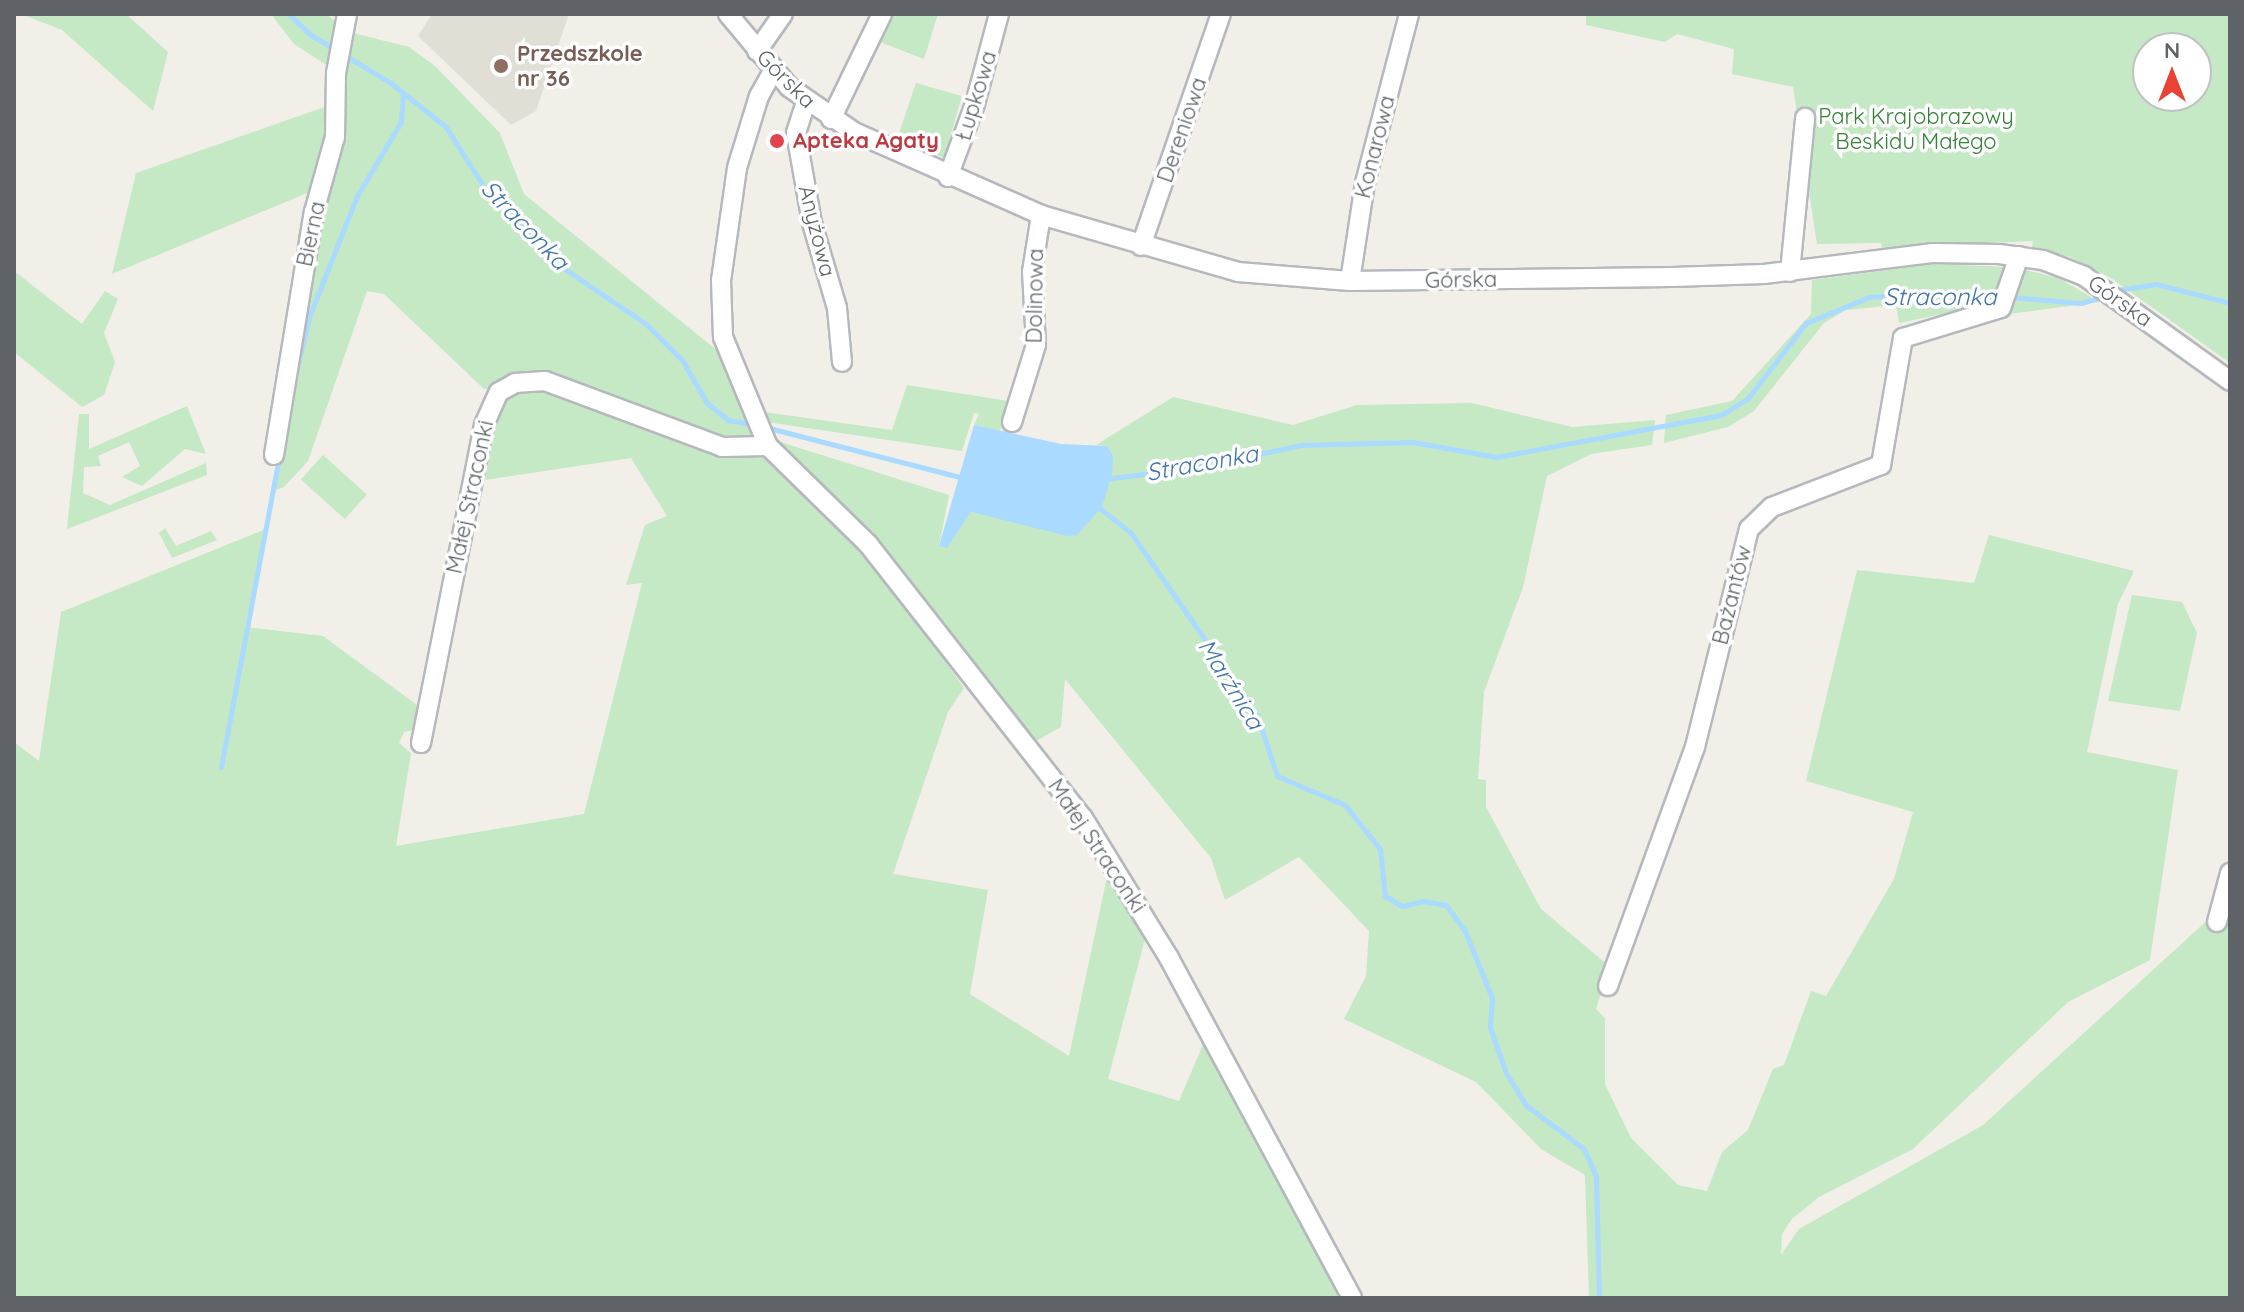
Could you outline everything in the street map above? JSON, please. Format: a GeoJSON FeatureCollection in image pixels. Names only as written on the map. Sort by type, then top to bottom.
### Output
{"type":"FeatureCollection","features":[{"type":"Feature","properties":{"kind":"street","name":"Górska"},"geometry":{"type":"LineString","coordinates":[[728,14],[773,71],[806,102],[831,119],[948,177],[1041,215],[1141,246],[1264,277],[1350,281],[1790,272],[1932,253],[2019,256],[2057,264],[2095,282],[2230,381]]}},
{"type":"Feature","properties":{"kind":"street"},"geometry":{"type":"LineString","coordinates":[[757,51],[783,14]]}},
{"type":"Feature","properties":{"kind":"street"},"geometry":{"type":"LineString","coordinates":[[831,119],[882,14]]}},
{"type":"Feature","properties":{"kind":"street","name":"Łupkowa"},"geometry":{"type":"LineString","coordinates":[[948,177],[975,104],[999,14]]}},
{"type":"Feature","properties":{"kind":"street","name":"Dereniowa"},"geometry":{"type":"LineString","coordinates":[[1141,246],[1221,14]]}},
{"type":"Feature","properties":{"kind":"street","name":"Konarowa"},"geometry":{"type":"LineString","coordinates":[[1350,281],[1365,183],[1409,14]]}},
{"type":"Feature","properties":{"kind":"street","name":"Bierna"},"geometry":{"type":"LineString","coordinates":[[274,455],[314,212],[335,137],[336,73],[347,21]]}},
{"type":"Feature","properties":{"kind":"street"},"geometry":{"type":"LineString","coordinates":[[767,442],[759,414],[723,337],[721,280],[737,168],[759,96],[773,71]]}},
{"type":"Feature","properties":{"kind":"street","name":"Anyżowa"},"geometry":{"type":"LineString","coordinates":[[806,102],[796,133],[812,223],[837,308],[842,362]]}},
{"type":"Feature","properties":{"kind":"street"},"geometry":{"type":"LineString","coordinates":[[1790,272],[1805,118]]}},
{"type":"Feature","properties":{"kind":"street","name":"Dolinowa"},"geometry":{"type":"LineString","coordinates":[[1012,422],[1036,345],[1032,272],[1041,215]]}},
{"type":"Feature","properties":{"kind":"street","name":"Bażantów"},"geometry":{"type":"LineString","coordinates":[[1608,986],[1695,747],[1749,529],[1772,507],[1881,465],[1903,338],[2007,296],[2019,256]]}},
{"type":"Feature","properties":{"kind":"street","name":"Małej Straconki"},"geometry":{"type":"LineString","coordinates":[[421,743],[484,425],[499,392],[524,381],[545,381],[722,447],[767,442],[868,544],[1109,855],[1270,1140],[1352,1298]]}},
{"type":"Feature","properties":{"kind":"street"},"geometry":{"type":"LineString","coordinates":[[2217,922],[2230,873]]}},
{"type":"Feature","properties":{"kind":"shaded area","name":"Przedszkole nr 36"},"geometry":{"type":"Polygon","coordinates":[[[432,14],[569,14],[536,111],[511,125],[418,36],[432,14]]]}},
{"type":"Feature","properties":{"kind":"green space"},"geometry":{"type":"Polygon","coordinates":[[[21,14],[126,14],[168,52],[153,111],[62,30],[21,14]]]}},
{"type":"Feature","properties":{"kind":"green space"},"geometry":{"type":"Polygon","coordinates":[[[271,14],[326,14],[342,27],[331,68],[294,44],[271,14]]]}},
{"type":"Feature","properties":{"kind":"green space"},"geometry":{"type":"Polygon","coordinates":[[[885,14],[938,14],[924,59],[875,40],[885,14]]]}},
{"type":"Feature","properties":{"kind":"green space","name":"Park Krajobrazowy Beskidu Małego"},"geometry":{"type":"Polygon","coordinates":[[[1586,14],[2230,14],[2230,363],[2111,278],[2070,257],[2032,247],[2033,241],[1882,248],[1881,243],[1817,244],[1793,87],[1732,74],[1734,49],[1677,34],[1665,42],[1586,25],[1586,14]]]}},
{"type":"Feature","properties":{"kind":"green space"},"geometry":{"type":"Polygon","coordinates":[[[353,33],[409,47],[435,66],[500,133],[524,194],[719,352],[757,431],[753,438],[732,442],[557,379],[484,389],[384,294],[367,291],[308,461],[284,487],[272,491],[353,33]]]}},
{"type":"Feature","properties":{"kind":"green space"},"geometry":{"type":"Polygon","coordinates":[[[916,83],[962,96],[944,158],[898,136],[916,83]]]}},
{"type":"Feature","properties":{"kind":"green space"},"geometry":{"type":"Polygon","coordinates":[[[333,104],[317,189],[112,274],[136,173],[333,104]]]}},
{"type":"Feature","properties":{"kind":"green space"},"geometry":{"type":"Polygon","coordinates":[[[1934,264],[2008,267],[1999,302],[1899,323],[1896,305],[1846,310],[1824,323],[1754,411],[1728,427],[1664,443],[1666,415],[1732,401],[1811,314],[1812,280],[1934,264]]]}},
{"type":"Feature","properties":{"kind":"green space"},"geometry":{"type":"Polygon","coordinates":[[[2022,269],[2058,278],[2100,302],[2009,314],[2022,269]]]}},
{"type":"Feature","properties":{"kind":"green space"},"geometry":{"type":"Polygon","coordinates":[[[14,271],[82,324],[105,291],[118,299],[104,333],[115,362],[104,395],[82,407],[14,352],[14,271]]]}},
{"type":"Feature","properties":{"kind":"green space"},"geometry":{"type":"Polygon","coordinates":[[[533,384],[733,454],[765,458],[868,553],[964,688],[948,712],[893,874],[988,890],[970,994],[1069,1056],[1107,877],[1081,837],[1085,836],[1181,992],[1179,998],[1145,939],[1108,1079],[1179,1101],[1207,1035],[1344,1298],[14,1298],[14,742],[39,761],[61,612],[266,529],[245,627],[323,636],[421,708],[417,729],[404,732],[399,743],[411,753],[396,846],[584,814],[642,583],[626,585],[645,525],[667,516],[631,458],[478,481],[502,396],[533,384]]]}},
{"type":"Feature","properties":{"kind":"green space"},"geometry":{"type":"Polygon","coordinates":[[[907,385],[1008,401],[1000,431],[974,425],[979,414],[974,413],[962,451],[767,422],[764,412],[892,430],[907,385]]]}},
{"type":"Feature","properties":{"kind":"green space"},"geometry":{"type":"Polygon","coordinates":[[[1173,397],[1293,425],[1357,405],[1472,403],[1572,427],[1655,420],[1652,445],[1591,454],[1547,476],[1523,587],[1484,692],[1478,779],[1486,780],[1486,807],[1541,909],[1609,966],[1596,1009],[1605,1018],[1605,1084],[1631,1138],[1678,1185],[1707,1191],[1722,1152],[1748,1130],[1773,1069],[1784,1065],[1811,991],[1826,996],[1894,879],[1913,812],[1806,781],[1857,570],[1974,583],[1989,535],[2134,571],[2118,604],[2087,752],[2178,770],[2150,960],[2068,1002],[1913,1149],[1819,1197],[1792,1219],[1782,1234],[1781,1255],[1799,1229],[1983,1125],[2212,916],[2230,917],[2230,1298],[1589,1298],[1585,1175],[1541,1149],[1476,1082],[1344,1019],[1366,976],[1369,931],[1299,857],[1225,900],[1211,858],[1065,679],[1061,727],[1036,741],[1003,707],[935,619],[935,611],[921,602],[774,440],[949,495],[939,546],[971,512],[1077,535],[1107,446],[1096,445],[1173,397]]]}},
{"type":"Feature","properties":{"kind":"green space"},"geometry":{"type":"Polygon","coordinates":[[[187,406],[206,454],[185,449],[142,486],[122,477],[140,466],[129,442],[98,456],[101,466],[84,467],[83,493],[110,505],[206,463],[207,475],[67,529],[79,414],[89,414],[89,449],[187,406]]]}},
{"type":"Feature","properties":{"kind":"green space"},"geometry":{"type":"Polygon","coordinates":[[[323,455],[367,494],[345,519],[301,480],[323,455]]]}},
{"type":"Feature","properties":{"kind":"green space"},"geometry":{"type":"Polygon","coordinates":[[[165,528],[176,546],[211,531],[217,540],[172,558],[159,533],[165,528]]]}},
{"type":"Feature","properties":{"kind":"green space"},"geometry":{"type":"Polygon","coordinates":[[[2132,595],[2182,602],[2197,633],[2180,711],[2108,701],[2132,595]]]}},
{"type":"Feature","properties":{"kind":"water"},"geometry":{"type":"Polygon","coordinates":[[[974,425],[1061,444],[1107,446],[1113,456],[1112,474],[1102,507],[1077,535],[1067,536],[971,512],[947,548],[939,546],[974,425]]]}},
{"type":"Feature","properties":{"kind":"waterway","name":"Straconka"},"geometry":{"type":"LineString","coordinates":[[289,14],[311,35],[391,83],[446,127],[484,187],[559,265],[646,324],[682,360],[707,403],[728,420],[755,425]]}},
{"type":"Feature","properties":{"kind":"waterway"},"geometry":{"type":"LineString","coordinates":[[294,381],[309,317],[357,196],[401,122],[403,93]]}},
{"type":"Feature","properties":{"kind":"waterway","name":"Straconka"},"geometry":{"type":"LineString","coordinates":[[2111,291],[2156,284],[2230,303]]}},
{"type":"Feature","properties":{"kind":"waterway","name":"Straconka"},"geometry":{"type":"LineString","coordinates":[[1105,479],[1191,468],[1301,445],[1412,442],[1497,457],[1721,415],[1748,398],[1806,323],[1869,297],[1947,292],[2000,295]]}},
{"type":"Feature","properties":{"kind":"waterway","name":"Straconka"},"geometry":{"type":"LineString","coordinates":[[2010,297],[2081,303],[2102,297]]}},
{"type":"Feature","properties":{"kind":"waterway","name":"Straconka"},"geometry":{"type":"LineString","coordinates":[[765,427],[964,478]]}},
{"type":"Feature","properties":{"kind":"waterway"},"geometry":{"type":"LineString","coordinates":[[221,767],[279,457]]}},
{"type":"Feature","properties":{"kind":"waterway","name":"Marźnica"},"geometry":{"type":"LineString","coordinates":[[1097,506],[1131,533],[1257,715],[1277,776],[1345,805],[1380,849],[1385,896],[1402,906],[1423,901],[1446,905],[1465,931],[1492,998],[1490,1028],[1506,1073],[1527,1106],[1584,1149],[1596,1176],[1599,1298]]}},
{"type":"Feature","properties":{"kind":"place","name":"Przedszkole nr 36"},"geometry":{"type":"Point","coordinates":[501,66]}},
{"type":"Feature","properties":{"kind":"place","name":"Apteka Agaty"},"geometry":{"type":"Point","coordinates":[777,141]}}]}
